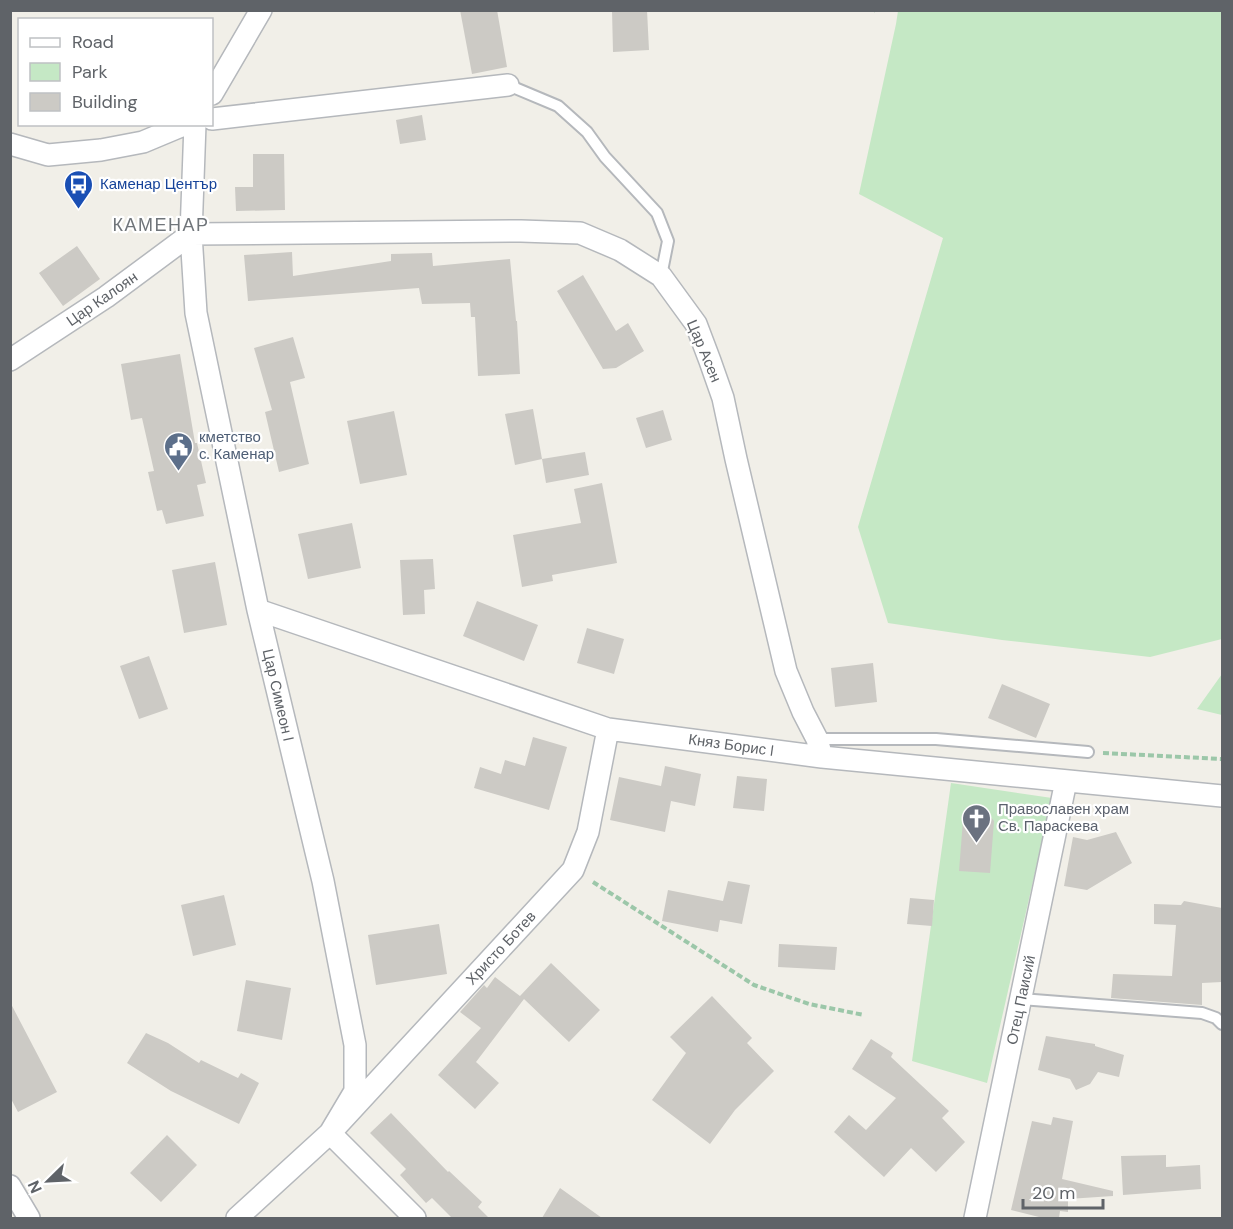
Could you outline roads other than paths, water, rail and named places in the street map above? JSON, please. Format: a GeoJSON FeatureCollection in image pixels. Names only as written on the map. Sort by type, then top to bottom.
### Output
{"type":"FeatureCollection","features":[{"type":"Feature","properties":{"kind":"street"},"geometry":{"type":"LineString","coordinates":[[213,92],[261,10]]}},
{"type":"Feature","properties":{"kind":"street"},"geometry":{"type":"LineString","coordinates":[[213,119],[508,85]]}},
{"type":"Feature","properties":{"kind":"street"},"geometry":{"type":"LineString","coordinates":[[10,144],[48,155],[101,150],[142,142],[181,126]]}},
{"type":"Feature","properties":{"kind":"street","name":"Цар Симеон I"},"geometry":{"type":"LineString","coordinates":[[195,126],[191,234],[196,313],[258,610],[323,881],[356,1046],[355,1091],[330,1133],[237,1218]]}},
{"type":"Feature","properties":{"kind":"street","name":"Цар Асен"},"geometry":{"type":"LineString","coordinates":[[191,234],[510,231],[580,233],[620,250],[661,276],[696,324],[723,398],[786,671],[819,748]]}},
{"type":"Feature","properties":{"kind":"street","name":"Цар Калоян"},"geometry":{"type":"LineString","coordinates":[[10,360],[106,297],[191,234]]}},
{"type":"Feature","properties":{"kind":"street","name":"Княз Борис I"},"geometry":{"type":"LineString","coordinates":[[258,610],[608,729],[819,748],[1066,781],[1222,796]]}},
{"type":"Feature","properties":{"kind":"street","name":"Христо Ботев"},"geometry":{"type":"LineString","coordinates":[[330,1133],[573,870],[588,832],[608,729]]}},
{"type":"Feature","properties":{"kind":"street","name":"Отец Паисий"},"geometry":{"type":"LineString","coordinates":[[975,1218],[1066,781]]}},
{"type":"Feature","properties":{"kind":"street"},"geometry":{"type":"LineString","coordinates":[[330,1133],[416,1218]]}},
{"type":"Feature","properties":{"kind":"street"},"geometry":{"type":"LineString","coordinates":[[10,1186],[29,1218]]}},
{"type":"Feature","properties":{"kind":"lane"},"geometry":{"type":"LineString","coordinates":[[508,85],[558,106],[587,132],[605,157],[657,213],[668,241],[661,276]]}},
{"type":"Feature","properties":{"kind":"lane"},"geometry":{"type":"LineString","coordinates":[[819,748],[936,739],[1088,752]]}},
{"type":"Feature","properties":{"kind":"lane"},"geometry":{"type":"LineString","coordinates":[[1021,999],[1202,1013],[1216,1017],[1222,1024]]}},
{"type":"Feature","properties":{"kind":"place","name":"Каменар Център"},"geometry":{"type":"Point","coordinates":[79,210]}},
{"type":"Feature","properties":{"kind":"place","name":"кметство с. Каменар"},"geometry":{"type":"Point","coordinates":[178,472]}},
{"type":"Feature","properties":{"kind":"place","name":"Православен храм Св. Параскева"},"geometry":{"type":"Point","coordinates":[977,844]}},
{"type":"Feature","properties":{"kind":"district","name":"КАМЕНАР"},"geometry":{"type":"Point","coordinates":[161,225]}}]}
